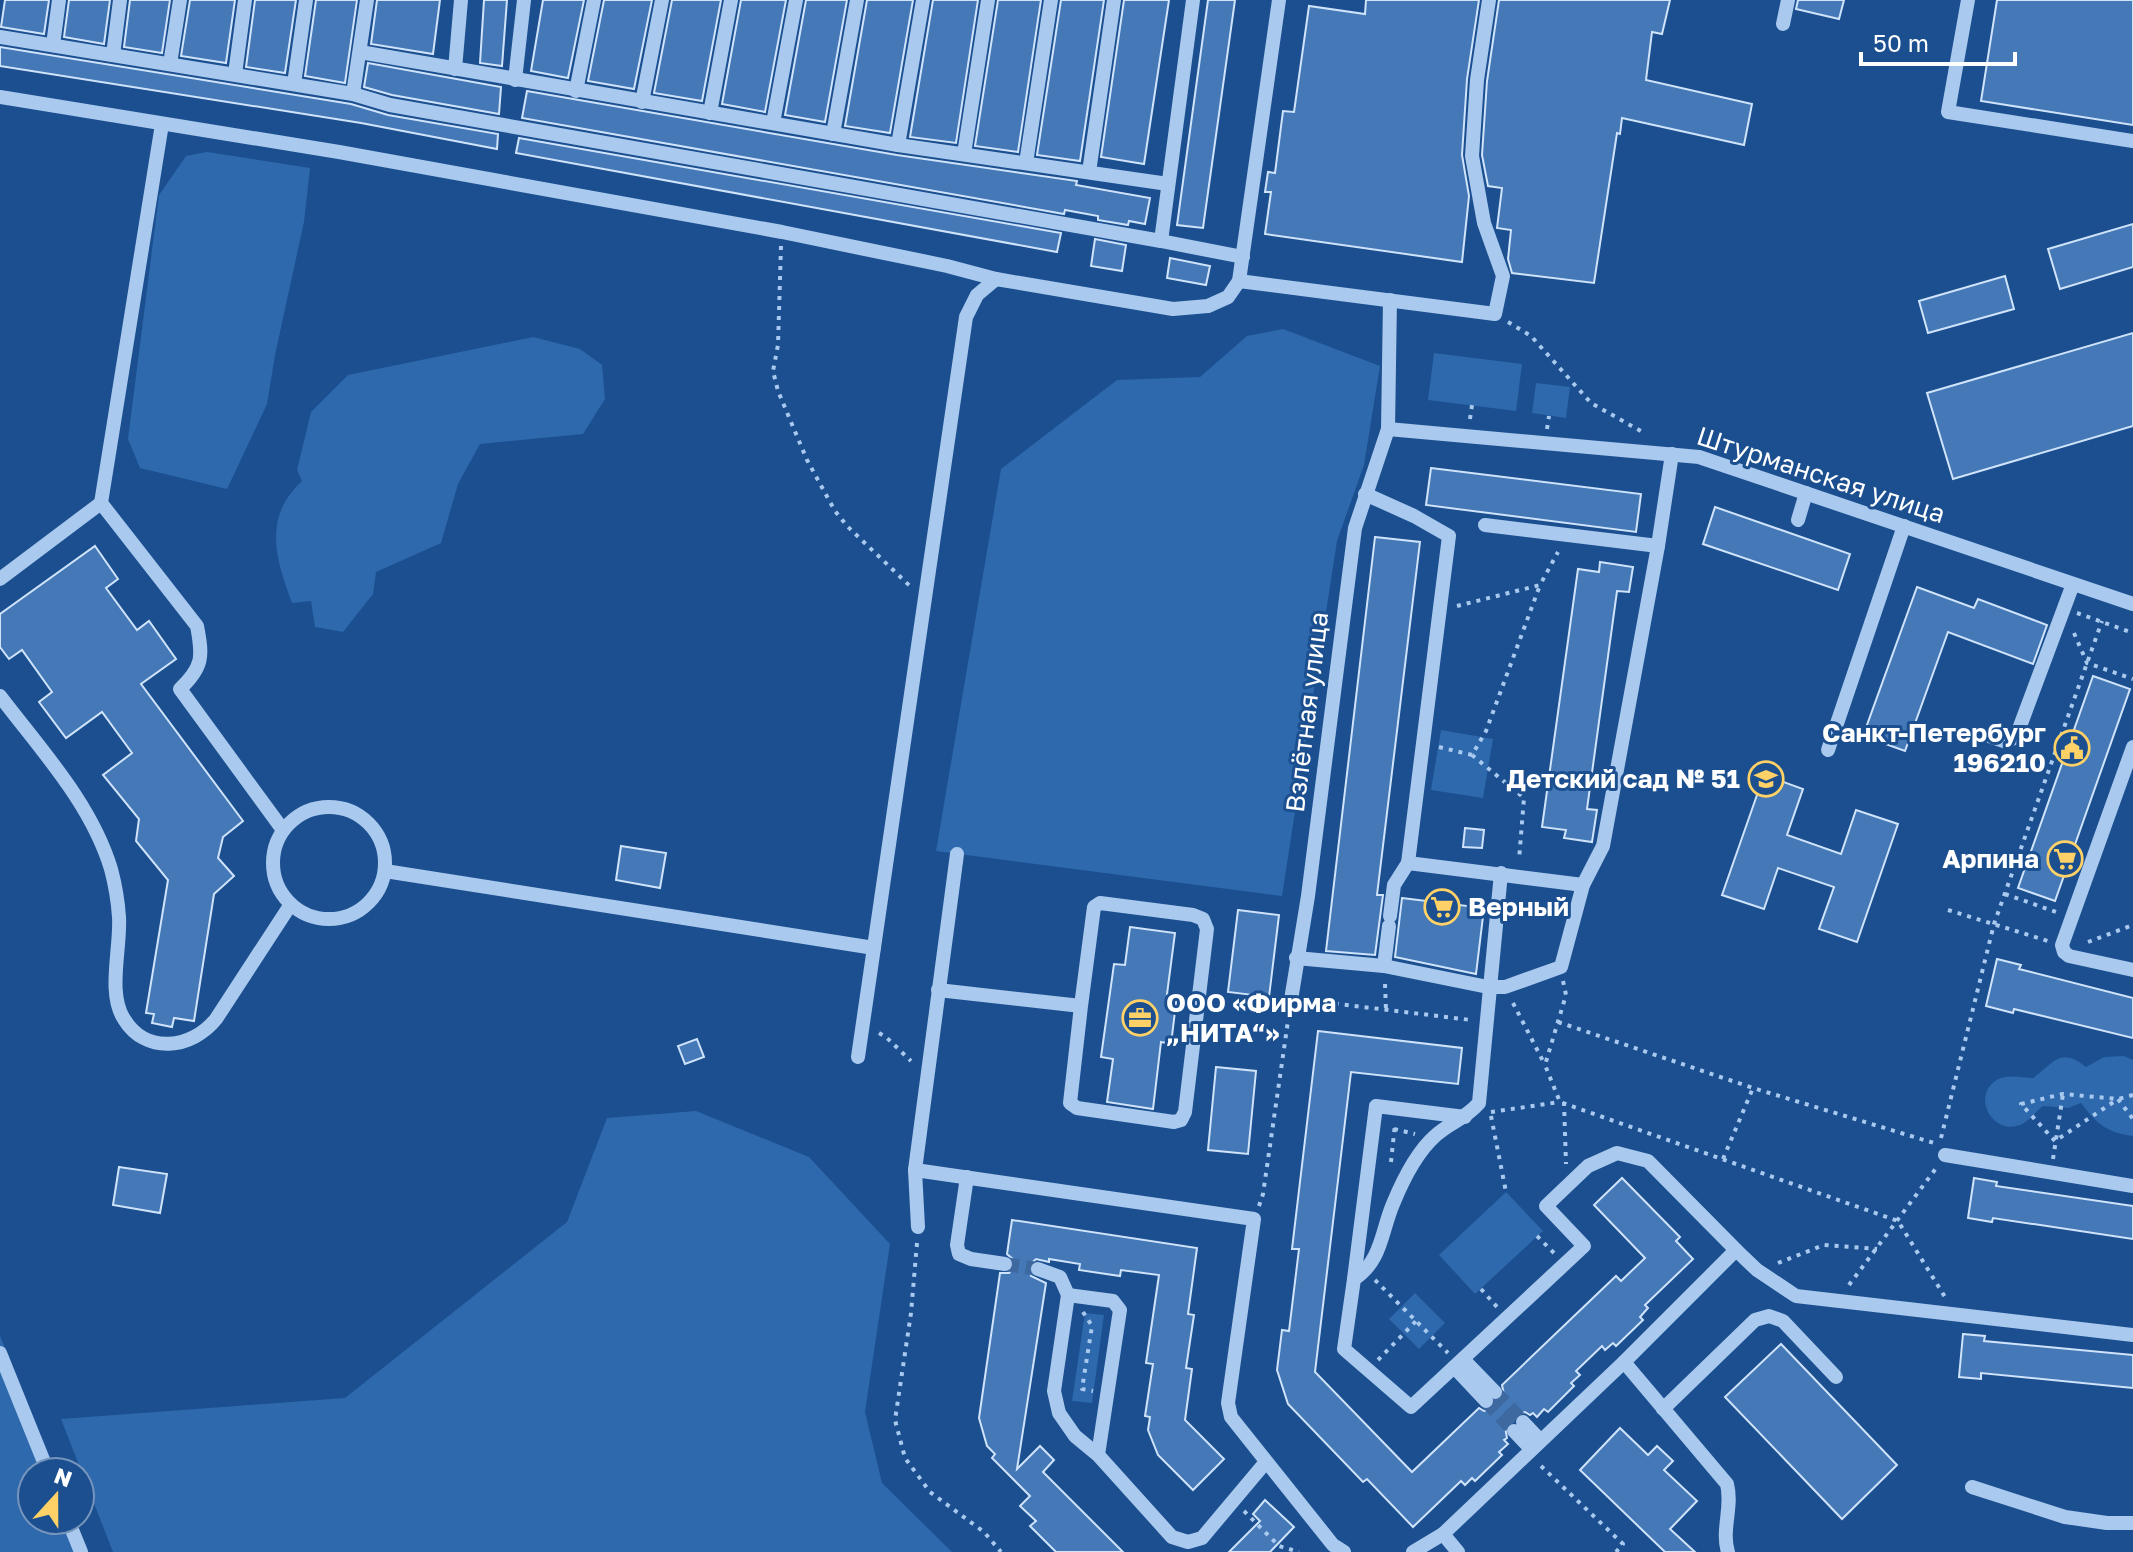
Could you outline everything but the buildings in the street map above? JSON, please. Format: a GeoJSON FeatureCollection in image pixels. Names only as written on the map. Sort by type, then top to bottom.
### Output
{"type":"FeatureCollection","features":[{"type":"Feature","properties":{"kind":"street"},"geometry":{"type":"LineString","coordinates":[[53,45],[59,0]]}},
{"type":"Feature","properties":{"kind":"street"},"geometry":{"type":"LineString","coordinates":[[113,55],[120,0]]}},
{"type":"Feature","properties":{"kind":"street"},"geometry":{"type":"LineString","coordinates":[[170,64],[180,0]]}},
{"type":"Feature","properties":{"kind":"street"},"geometry":{"type":"LineString","coordinates":[[235,74],[245,0]]}},
{"type":"Feature","properties":{"kind":"street"},"geometry":{"type":"LineString","coordinates":[[294,84],[306,0]]}},
{"type":"Feature","properties":{"kind":"street"},"geometry":{"type":"LineString","coordinates":[[353,94],[367,0]]}},
{"type":"Feature","properties":{"kind":"street"},"geometry":{"type":"LineString","coordinates":[[455,69],[461,0]]}},
{"type":"Feature","properties":{"kind":"street"},"geometry":{"type":"LineString","coordinates":[[515,80],[524,0]]}},
{"type":"Feature","properties":{"kind":"street"},"geometry":{"type":"LineString","coordinates":[[576,91],[594,0]]}},
{"type":"Feature","properties":{"kind":"street"},"geometry":{"type":"LineString","coordinates":[[642,102],[662,0]]}},
{"type":"Feature","properties":{"kind":"street"},"geometry":{"type":"LineString","coordinates":[[710,113],[731,0]]}},
{"type":"Feature","properties":{"kind":"street"},"geometry":{"type":"LineString","coordinates":[[773,123],[796,0]]}},
{"type":"Feature","properties":{"kind":"street"},"geometry":{"type":"LineString","coordinates":[[833,134],[857,0]]}},
{"type":"Feature","properties":{"kind":"street"},"geometry":{"type":"LineString","coordinates":[[898,145],[923,0]]}},
{"type":"Feature","properties":{"kind":"street"},"geometry":{"type":"LineString","coordinates":[[964,154],[988,0]]}},
{"type":"Feature","properties":{"kind":"street"},"geometry":{"type":"LineString","coordinates":[[1026,163],[1051,0]]}},
{"type":"Feature","properties":{"kind":"street"},"geometry":{"type":"LineString","coordinates":[[1089,172],[1114,0]]}},
{"type":"Feature","properties":{"kind":"street"},"geometry":{"type":"LineString","coordinates":[[1161,241],[1193,0]]}},
{"type":"Feature","properties":{"kind":"street"},"geometry":{"type":"LineString","coordinates":[[0,97],[339,152],[782,232],[996,279],[1173,309],[1208,306],[1228,297],[1239,281],[1279,0]]}},
{"type":"Feature","properties":{"kind":"street"},"geometry":{"type":"LineString","coordinates":[[1239,281],[1495,314],[1503,276],[1484,223],[1472,156],[1477,80],[1489,0]]}},
{"type":"Feature","properties":{"kind":"street"},"geometry":{"type":"LineString","coordinates":[[1783,24],[1788,0]]}},
{"type":"Feature","properties":{"kind":"street"},"geometry":{"type":"LineString","coordinates":[[1968,0],[1948,112],[2133,141]]}},
{"type":"Feature","properties":{"kind":"street"},"geometry":{"type":"LineString","coordinates":[[0,37],[353,94],[390,105],[1243,257]]}},
{"type":"Feature","properties":{"kind":"street"},"geometry":{"type":"LineString","coordinates":[[360,52],[898,145],[1168,184]]}},
{"type":"Feature","properties":{"kind":"street"},"geometry":{"type":"LineString","coordinates":[[0,579],[101,503],[162,124]]}},
{"type":"Feature","properties":{"kind":"street"},"geometry":{"type":"LineString","coordinates":[[858,1057],[966,317],[977,295],[996,279]]}},
{"type":"Feature","properties":{"kind":"street","name":"Взлётная улица"},"geometry":{"type":"LineString","coordinates":[[1291,1002],[1308,896],[1355,528],[1388,429],[1390,300]]}},
{"type":"Feature","properties":{"kind":"street","name":"Штурманская улица"},"geometry":{"type":"LineString","coordinates":[[1388,429],[1699,457],[2133,604]]}},
{"type":"Feature","properties":{"kind":"street"},"geometry":{"type":"LineString","coordinates":[[1296,958],[1384,966],[1488,987],[1505,987],[1561,967],[1583,885],[1603,846],[1672,454]]}},
{"type":"Feature","properties":{"kind":"street"},"geometry":{"type":"LineString","coordinates":[[1798,520],[1806,493]]}},
{"type":"Feature","properties":{"kind":"street"},"geometry":{"type":"LineString","coordinates":[[1365,494],[1449,536],[1408,863],[1394,885],[1384,966]]}},
{"type":"Feature","properties":{"kind":"street"},"geometry":{"type":"LineString","coordinates":[[101,503],[197,626],[201,649],[196,673],[180,689],[283,830]]}},
{"type":"Feature","properties":{"kind":"street"},"geometry":{"type":"LineString","coordinates":[[1485,525],[1658,546]]}},
{"type":"Feature","properties":{"kind":"street"},"geometry":{"type":"LineString","coordinates":[[1828,750],[1904,526]]}},
{"type":"Feature","properties":{"kind":"street"},"geometry":{"type":"LineString","coordinates":[[1983,734],[2006,742],[2016,737],[2073,584]]}},
{"type":"Feature","properties":{"kind":"street"},"geometry":{"type":"LineString","coordinates":[[0,696],[93,820],[112,871],[119,918],[115,997],[119,1010],[134,1031],[145,1039],[168,1045],[180,1044],[200,1035],[216,1019],[291,904]]}},
{"type":"Feature","properties":{"kind":"street"},"geometry":{"type":"LineString","coordinates":[[2133,747],[2062,945],[2069,956],[2133,970]]}},
{"type":"Feature","properties":{"kind":"street"},"geometry":{"type":"LineString","coordinates":[[316,807],[343,808],[367,821],[376,831],[385,857],[385,871],[375,896],[366,906],[342,918],[314,918],[291,904],[275,882],[272,868],[276,842],[283,830],[303,812],[316,807]]}},
{"type":"Feature","properties":{"kind":"street"},"geometry":{"type":"LineString","coordinates":[[918,1227],[915,1170],[957,854]]}},
{"type":"Feature","properties":{"kind":"street"},"geometry":{"type":"LineString","coordinates":[[1408,863],[1583,885]]}},
{"type":"Feature","properties":{"kind":"street"},"geometry":{"type":"LineString","coordinates":[[385,871],[874,948]]}},
{"type":"Feature","properties":{"kind":"street"},"geometry":{"type":"LineString","coordinates":[[1360,1275],[1379,1250],[1392,1205],[1432,1139],[1446,1127],[1466,1117],[1479,1103],[1501,873]]}},
{"type":"Feature","properties":{"kind":"street"},"geometry":{"type":"LineString","coordinates":[[1100,903],[1193,915],[1203,919],[1207,929],[1185,1112],[1181,1120],[1174,1122],[1077,1108],[1070,1103],[1081,1006],[1094,907],[1100,903]]}},
{"type":"Feature","properties":{"kind":"street"},"geometry":{"type":"LineString","coordinates":[[938,990],[1081,1006]]}},
{"type":"Feature","properties":{"kind":"street"},"geometry":{"type":"LineString","coordinates":[[1466,1117],[1376,1106],[1360,1275],[1344,1349],[1411,1407],[1584,1246],[1546,1206],[1588,1166],[1617,1153],[1648,1161],[1757,1270],[1796,1296],[2133,1335]]}},
{"type":"Feature","properties":{"kind":"street"},"geometry":{"type":"LineString","coordinates":[[1941,1150],[2050,1173],[2133,1186]]}},
{"type":"Feature","properties":{"kind":"street"},"geometry":{"type":"LineString","coordinates":[[915,1170],[1254,1219],[1228,1403],[1231,1417],[1335,1550]]}},
{"type":"Feature","properties":{"kind":"street"},"geometry":{"type":"LineString","coordinates":[[967,1177],[957,1245],[959,1254],[1005,1264]]}},
{"type":"Feature","properties":{"kind":"street"},"geometry":{"type":"LineString","coordinates":[[1413,1552],[1443,1534],[1624,1362],[1736,1250]]}},
{"type":"Feature","properties":{"kind":"street"},"geometry":{"type":"LineString","coordinates":[[1038,1269],[1060,1277],[1068,1295],[1054,1391],[1059,1413],[1075,1436],[1098,1455],[1172,1537],[1188,1542],[1202,1538],[1265,1463]]}},
{"type":"Feature","properties":{"kind":"street"},"geometry":{"type":"LineString","coordinates":[[1068,1295],[1113,1301],[1120,1310],[1098,1455]]}},
{"type":"Feature","properties":{"kind":"street"},"geometry":{"type":"LineString","coordinates":[[1663,1409],[1755,1320],[1769,1316],[1783,1321],[1836,1377]]}},
{"type":"Feature","properties":{"kind":"street"},"geometry":{"type":"LineString","coordinates":[[0,1353],[42,1456]]}},
{"type":"Feature","properties":{"kind":"street"},"geometry":{"type":"LineString","coordinates":[[1624,1362],[1727,1484],[1731,1499],[1725,1543],[1728,1552]]}},
{"type":"Feature","properties":{"kind":"street"},"geometry":{"type":"LineString","coordinates":[[1459,1363],[1490,1397]]}},
{"type":"Feature","properties":{"kind":"street"},"geometry":{"type":"LineString","coordinates":[[1518,1427],[1533,1447]]}},
{"type":"Feature","properties":{"kind":"street"},"geometry":{"type":"LineString","coordinates":[[1972,1487],[2065,1517],[2133,1523]]}},
{"type":"Feature","properties":{"kind":"street"},"geometry":{"type":"LineString","coordinates":[[1443,1534],[1458,1552]]}},
{"type":"Feature","properties":{"kind":"path"},"geometry":{"type":"LineString","coordinates":[[782,232],[778,345],[773,371],[778,391],[807,460],[835,511],[870,549],[925,599]]}},
{"type":"Feature","properties":{"kind":"path"},"geometry":{"type":"LineString","coordinates":[[1495,314],[1531,336],[1591,403],[1648,434]]}},
{"type":"Feature","properties":{"kind":"path"},"geometry":{"type":"LineString","coordinates":[[1548,425],[1549,416]]}},
{"type":"Feature","properties":{"kind":"path"},"geometry":{"type":"LineString","coordinates":[[1472,755],[1486,731],[1540,585],[1566,536]]}},
{"type":"Feature","properties":{"kind":"path"},"geometry":{"type":"LineString","coordinates":[[1440,611],[1540,585]]}},
{"type":"Feature","properties":{"kind":"path"},"geometry":{"type":"LineString","coordinates":[[2064,608],[2133,633]]}},
{"type":"Feature","properties":{"kind":"path"},"geometry":{"type":"LineString","coordinates":[[2064,608],[2087,663],[2133,679]]}},
{"type":"Feature","properties":{"kind":"path"},"geometry":{"type":"LineString","coordinates":[[1837,1299],[1898,1221],[1941,1150],[1994,924],[2102,621]]}},
{"type":"Feature","properties":{"kind":"path"},"geometry":{"type":"LineString","coordinates":[[1423,743],[1472,755],[1524,798],[1518,876]]}},
{"type":"Feature","properties":{"kind":"path"},"geometry":{"type":"LineString","coordinates":[[2005,894],[2072,917]]}},
{"type":"Feature","properties":{"kind":"path"},"geometry":{"type":"LineString","coordinates":[[1948,910],[2062,945]]}},
{"type":"Feature","properties":{"kind":"path"},"geometry":{"type":"LineString","coordinates":[[2084,944],[2133,925]]}},
{"type":"Feature","properties":{"kind":"path"},"geometry":{"type":"LineString","coordinates":[[1384,966],[1386,1010]]}},
{"type":"Feature","properties":{"kind":"path"},"geometry":{"type":"LineString","coordinates":[[1545,1065],[1566,995],[1561,967]]}},
{"type":"Feature","properties":{"kind":"path"},"geometry":{"type":"LineString","coordinates":[[1505,987],[1562,1102],[1566,1165]]}},
{"type":"Feature","properties":{"kind":"path"},"geometry":{"type":"LineString","coordinates":[[1254,1219],[1263,1194],[1291,1002],[1486,1021]]}},
{"type":"Feature","properties":{"kind":"path"},"geometry":{"type":"LineString","coordinates":[[1557,1022],[1941,1150]]}},
{"type":"Feature","properties":{"kind":"path"},"geometry":{"type":"LineString","coordinates":[[862,1026],[886,1037],[927,1077]]}},
{"type":"Feature","properties":{"kind":"path"},"geometry":{"type":"LineString","coordinates":[[1723,1159],[1753,1088]]}},
{"type":"Feature","properties":{"kind":"path"},"geometry":{"type":"LineString","coordinates":[[2050,1173],[2063,1094]]}},
{"type":"Feature","properties":{"kind":"path"},"geometry":{"type":"LineString","coordinates":[[2055,1141],[2021,1104],[2063,1094],[2118,1099],[2133,1119]]}},
{"type":"Feature","properties":{"kind":"path"},"geometry":{"type":"LineString","coordinates":[[2055,1141],[2118,1099],[2133,1095]]}},
{"type":"Feature","properties":{"kind":"path"},"geometry":{"type":"LineString","coordinates":[[1506,1192],[1490,1112],[1562,1102],[1898,1221],[1956,1314]]}},
{"type":"Feature","properties":{"kind":"path"},"geometry":{"type":"LineString","coordinates":[[1391,1162],[1397,1109]]}},
{"type":"Feature","properties":{"kind":"path"},"geometry":{"type":"LineString","coordinates":[[1639,1141],[1643,1130]]}},
{"type":"Feature","properties":{"kind":"path"},"geometry":{"type":"LineString","coordinates":[[1369,1159],[1391,1162],[1408,1176]]}},
{"type":"Feature","properties":{"kind":"path"},"geometry":{"type":"LineString","coordinates":[[918,1227],[914,1288],[895,1420],[905,1458],[930,1492],[984,1532],[1001,1552]]}},
{"type":"Feature","properties":{"kind":"path"},"geometry":{"type":"LineString","coordinates":[[1537,1236],[1547,1246]]}},
{"type":"Feature","properties":{"kind":"path"},"geometry":{"type":"LineString","coordinates":[[1757,1270],[1824,1245],[1877,1249]]}},
{"type":"Feature","properties":{"kind":"path"},"geometry":{"type":"LineString","coordinates":[[1360,1275],[1416,1321],[1459,1363]]}},
{"type":"Feature","properties":{"kind":"path"},"geometry":{"type":"LineString","coordinates":[[1481,1289],[1490,1299]]}},
{"type":"Feature","properties":{"kind":"path"},"geometry":{"type":"LineString","coordinates":[[1068,1295],[1079,1305],[1092,1326],[1082,1389],[1108,1393]]}},
{"type":"Feature","properties":{"kind":"path"},"geometry":{"type":"LineString","coordinates":[[1368,1370],[1416,1321]]}},
{"type":"Feature","properties":{"kind":"path"},"geometry":{"type":"LineString","coordinates":[[1533,1447],[1623,1544],[1616,1552]]}},
{"type":"Feature","properties":{"kind":"path"},"geometry":{"type":"LineString","coordinates":[[1234,1501],[1279,1546],[1299,1552]]}},
{"type":"Feature","properties":{"kind":"shaded area"},"geometry":{"type":"Polygon","coordinates":[[[207,152],[310,168],[304,222],[267,404],[227,489],[140,468],[128,439],[159,195],[186,156],[207,152]]]}},
{"type":"Feature","properties":{"kind":"shaded area"},"geometry":{"type":"Polygon","coordinates":[[[1283,329],[1380,366],[1364,465],[1337,541],[1282,896],[936,851],[1001,469],[1117,380],[1200,377],[1247,336],[1283,329]]]}},
{"type":"Feature","properties":{"kind":"shaded area"},"geometry":{"type":"Polygon","coordinates":[[[533,337],[580,349],[602,365],[605,399],[583,434],[480,444],[458,484],[441,543],[376,572],[373,594],[343,632],[315,627],[311,601],[292,603],[277,554],[276,538],[282,509],[302,481],[297,470],[311,412],[348,375],[533,337]]]}},
{"type":"Feature","properties":{"kind":"shaded area"},"geometry":{"type":"Polygon","coordinates":[[[1434,353],[1522,364],[1516,411],[1428,400],[1434,353]]]}},
{"type":"Feature","properties":{"kind":"shaded area"},"geometry":{"type":"Polygon","coordinates":[[[1536,383],[1570,387],[1566,418],[1532,413],[1536,383]]]}},
{"type":"Feature","properties":{"kind":"shaded area"},"geometry":{"type":"Polygon","coordinates":[[[1441,730],[1493,739],[1483,798],[1431,790],[1441,730]]]}},
{"type":"Feature","properties":{"kind":"shaded area"},"geometry":{"type":"Polygon","coordinates":[[[2124,1056],[2133,1060],[2133,1136],[2103,1126],[2081,1103],[2068,1108],[2043,1106],[2027,1121],[2014,1127],[1996,1122],[1986,1107],[1988,1089],[1999,1079],[2033,1078],[2063,1057],[2086,1067],[2104,1057],[2124,1056]]]}},
{"type":"Feature","properties":{"kind":"shaded area"},"geometry":{"type":"Polygon","coordinates":[[[696,1111],[809,1157],[890,1244],[865,1412],[882,1483],[952,1552],[113,1552],[96,1509],[96,1456],[75,1456],[61,1419],[345,1398],[567,1222],[607,1118],[696,1111]]]}},
{"type":"Feature","properties":{"kind":"shaded area"},"geometry":{"type":"Polygon","coordinates":[[[1506,1192],[1543,1231],[1475,1294],[1439,1255],[1506,1192]]]}},
{"type":"Feature","properties":{"kind":"shaded area"},"geometry":{"type":"Polygon","coordinates":[[[1415,1293],[1445,1323],[1419,1349],[1389,1319],[1415,1293]]]}},
{"type":"Feature","properties":{"kind":"shaded area"},"geometry":{"type":"Polygon","coordinates":[[[1085,1313],[1104,1315],[1092,1403],[1072,1401],[1085,1313]]]}},
{"type":"Feature","properties":{"kind":"shaded area"},"geometry":{"type":"Polygon","coordinates":[[[0,1336],[49,1456],[16,1456],[16,1536],[82,1536],[88,1552],[0,1552],[0,1336]]]}},
{"type":"Feature","properties":{"kind":"tunnel"},"geometry":{"type":"LineString","coordinates":[[1005,1264],[1038,1269]]}},
{"type":"Feature","properties":{"kind":"tunnel"},"geometry":{"type":"LineString","coordinates":[[1495,1392],[1523,1422]]}},
{"type":"Feature","properties":{"kind":"tunnel"},"geometry":{"type":"LineString","coordinates":[[1486,1401],[1514,1431]]}},
{"type":"Feature","properties":{"kind":"place","name":"Санкт-Петербург 196210"},"geometry":{"type":"Point","coordinates":[2072,748]}},
{"type":"Feature","properties":{"kind":"place","name":"Детский сад № 51"},"geometry":{"type":"Point","coordinates":[1766,779]}},
{"type":"Feature","properties":{"kind":"place","name":"Арпина"},"geometry":{"type":"Point","coordinates":[2065,859]}},
{"type":"Feature","properties":{"kind":"place","name":"Верный"},"geometry":{"type":"Point","coordinates":[1442,907]}},
{"type":"Feature","properties":{"kind":"place","name":"ООО «Фирма „НИТА“»"},"geometry":{"type":"Point","coordinates":[1140,1018]}}]}
